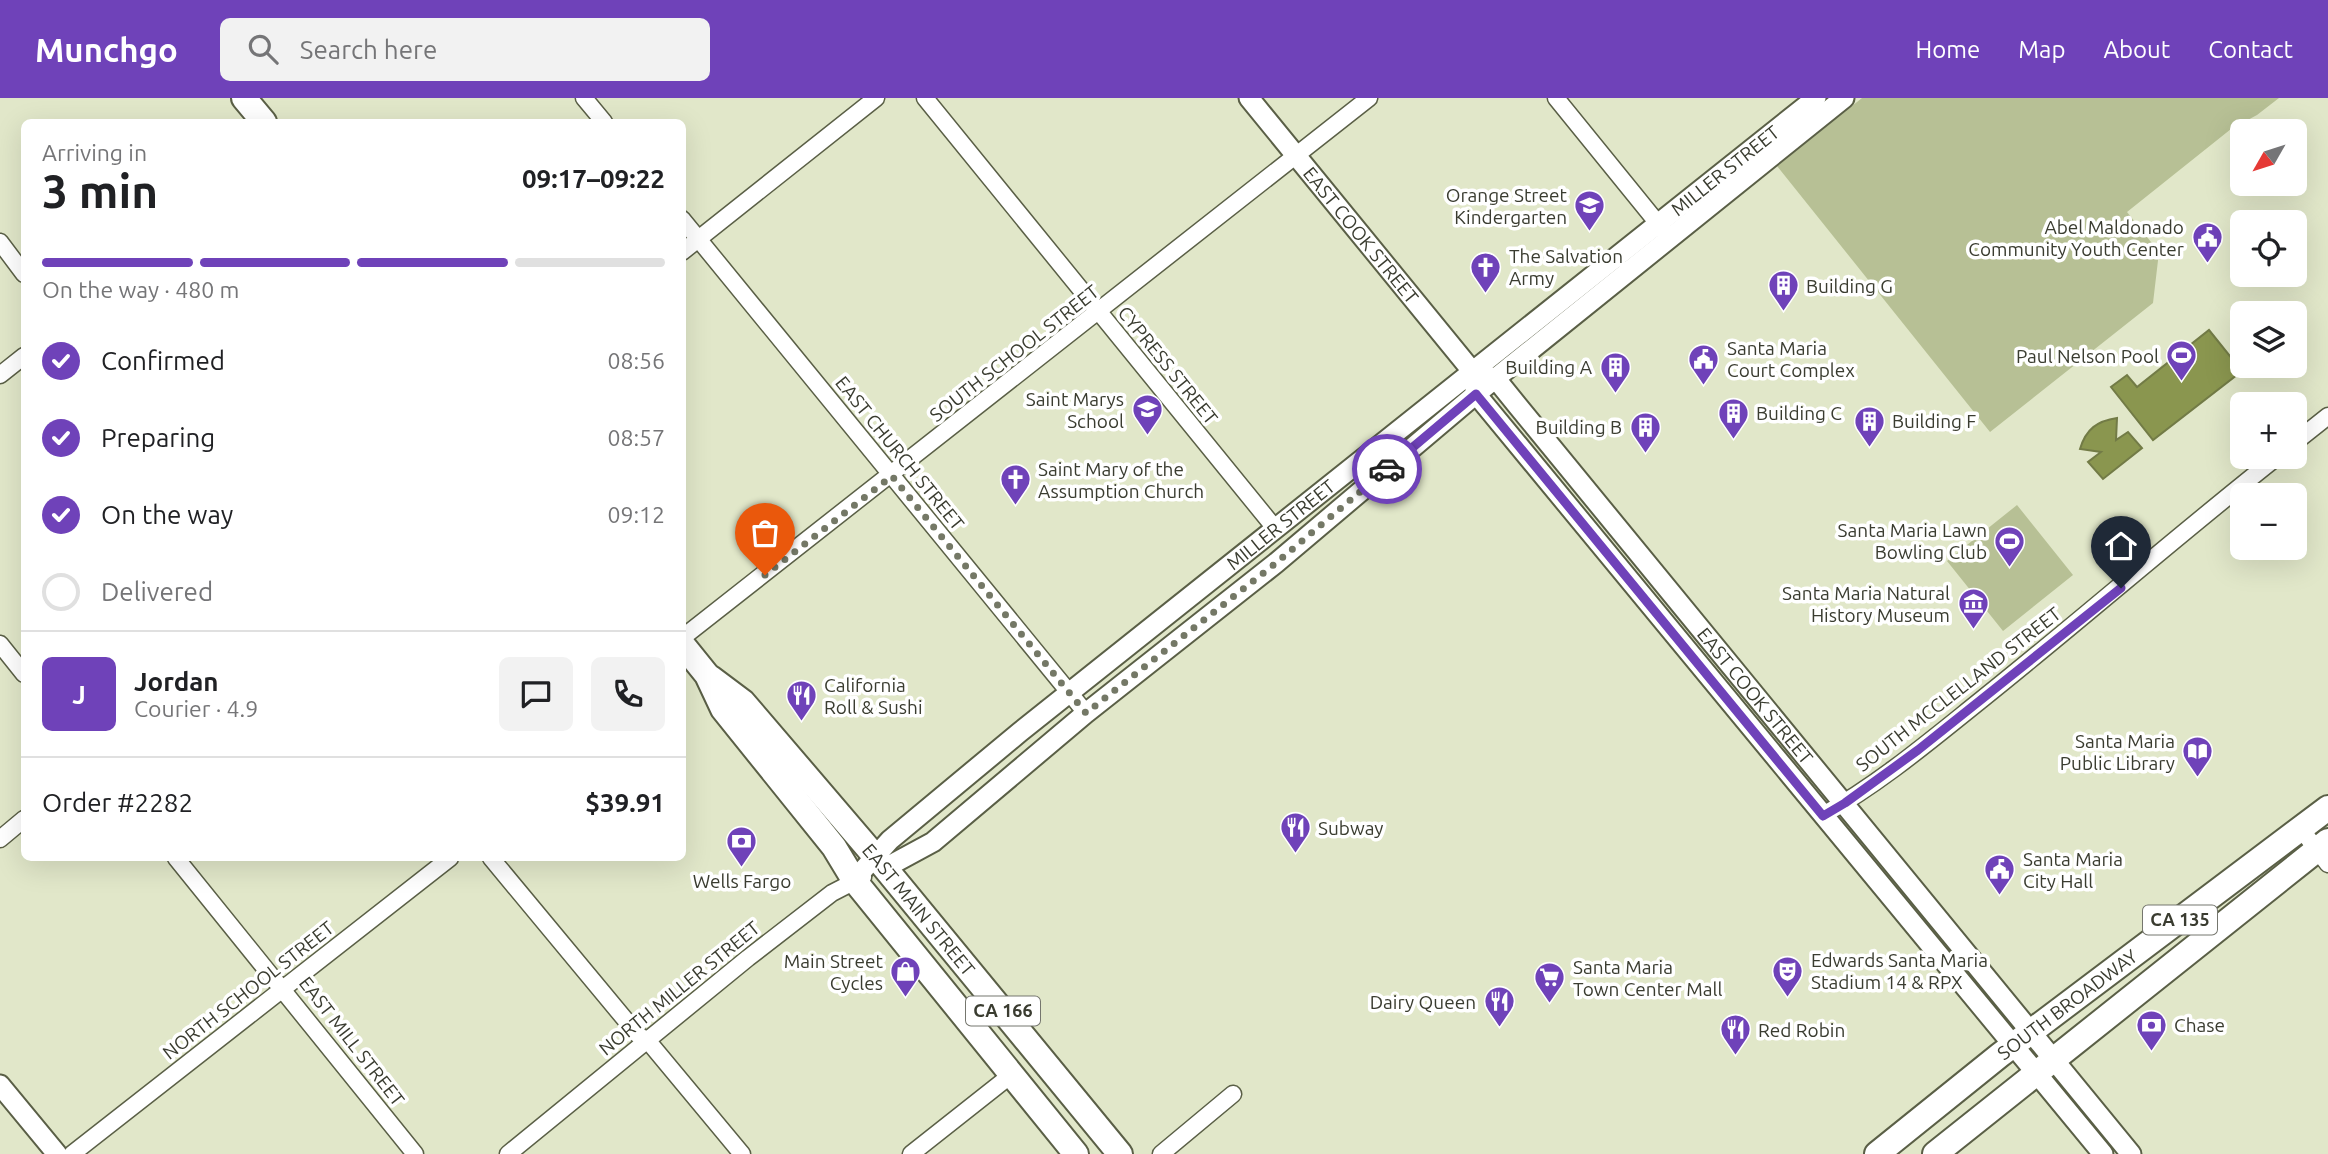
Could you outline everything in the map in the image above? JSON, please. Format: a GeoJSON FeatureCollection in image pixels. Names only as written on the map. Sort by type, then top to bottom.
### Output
{"type":"FeatureCollection","features":[{"type":"Feature","properties":{"kind":"main road"},"geometry":{"type":"LineString","coordinates":[[244,98],[262,119]]}},
{"type":"Feature","properties":{"kind":"main road","name":"EAST MAIN STREET"},"geometry":{"type":"LineString","coordinates":[[686,649],[707,675],[723,709],[834,847],[854,880],[1076,1154]]}},
{"type":"Feature","properties":{"kind":"main road","name":"EAST MAIN STREET"},"geometry":{"type":"LineString","coordinates":[[707,675],[743,702],[1120,1154]]}},
{"type":"Feature","properties":{"kind":"main road","name":"SOUTH BROADWAY"},"geometry":{"type":"LineString","coordinates":[[1877,1154],[2023,1038],[2328,808]]}},
{"type":"Feature","properties":{"kind":"main road","name":"SOUTH BROADWAY"},"geometry":{"type":"LineString","coordinates":[[1935,1154],[2045,1065],[2324,852]]}},
{"type":"Feature","properties":{"kind":"street"},"geometry":{"type":"LineString","coordinates":[[584,98],[602,119]]}},
{"type":"Feature","properties":{"kind":"street"},"geometry":{"type":"LineString","coordinates":[[686,249],[876,98]]}},
{"type":"Feature","properties":{"kind":"street","name":"CYPRESS STREET"},"geometry":{"type":"LineString","coordinates":[[925,98],[1274,527]]}},
{"type":"Feature","properties":{"kind":"street","name":"EAST COOK STREET"},"geometry":{"type":"LineString","coordinates":[[1250,98],[1472,371],[1476,394],[1645,600],[1823,816],[2023,1038]]}},
{"type":"Feature","properties":{"kind":"street","name":"SOUTH SCHOOL STREET"},"geometry":{"type":"LineString","coordinates":[[686,635],[892,476],[1369,98]]}},
{"type":"Feature","properties":{"kind":"street"},"geometry":{"type":"LineString","coordinates":[[1556,98],[1664,231]]}},
{"type":"Feature","properties":{"kind":"street","name":"MILLER STREET"},"geometry":{"type":"LineString","coordinates":[[879,863],[933,842],[1086,713],[1276,563],[1496,379],[1816,98]]}},
{"type":"Feature","properties":{"kind":"street","name":"MILLER STREET"},"geometry":{"type":"LineString","coordinates":[[854,880],[879,863],[1069,694],[1241,558],[1274,527],[1472,371],[1844,98]]}},
{"type":"Feature","properties":{"kind":"street","name":"EAST CHURCH STREET"},"geometry":{"type":"LineString","coordinates":[[686,224],[1086,713]]}},
{"type":"Feature","properties":{"kind":"street"},"geometry":{"type":"LineString","coordinates":[[0,242],[21,270]]}},
{"type":"Feature","properties":{"kind":"street"},"geometry":{"type":"LineString","coordinates":[[0,375],[21,358]]}},
{"type":"Feature","properties":{"kind":"street"},"geometry":{"type":"LineString","coordinates":[[1472,371],[1496,379]]}},
{"type":"Feature","properties":{"kind":"street","name":"EAST COOK STREET"},"geometry":{"type":"LineString","coordinates":[[1496,379],[1845,803],[2023,1038]]}},
{"type":"Feature","properties":{"kind":"street"},"geometry":{"type":"LineString","coordinates":[[2307,433],[2328,416]]}},
{"type":"Feature","properties":{"kind":"street","name":"SOUTH MCCLELLAND STREET"},"geometry":{"type":"LineString","coordinates":[[1823,816],[1918,750],[2121,588],[2174,538],[2262,469]]}},
{"type":"Feature","properties":{"kind":"street"},"geometry":{"type":"LineString","coordinates":[[1645,600],[1664,585]]}},
{"type":"Feature","properties":{"kind":"street"},"geometry":{"type":"LineString","coordinates":[[0,644],[21,670]]}},
{"type":"Feature","properties":{"kind":"street"},"geometry":{"type":"LineString","coordinates":[[0,839],[21,822]]}},
{"type":"Feature","properties":{"kind":"street"},"geometry":{"type":"LineString","coordinates":[[2301,829],[2324,852]]}},
{"type":"Feature","properties":{"kind":"street","name":"EAST MILL STREET"},"geometry":{"type":"LineString","coordinates":[[178,861],[285,989],[415,1154]]}},
{"type":"Feature","properties":{"kind":"street","name":"NORTH SCHOOL STREET"},"geometry":{"type":"LineString","coordinates":[[72,1154],[446,861]]}},
{"type":"Feature","properties":{"kind":"street"},"geometry":{"type":"LineString","coordinates":[[493,861],[638,1035],[648,1041],[742,1154]]}},
{"type":"Feature","properties":{"kind":"street","name":"NORTH MILLER STREET"},"geometry":{"type":"LineString","coordinates":[[508,1154],[748,958],[854,880]]}},
{"type":"Feature","properties":{"kind":"street"},"geometry":{"type":"LineString","coordinates":[[2023,1038],[2045,1065],[2131,1154]]}},
{"type":"Feature","properties":{"kind":"street"},"geometry":{"type":"LineString","coordinates":[[2045,1065],[2104,1154]]}},
{"type":"Feature","properties":{"kind":"street"},"geometry":{"type":"LineString","coordinates":[[911,1154],[1011,1075]]}},
{"type":"Feature","properties":{"kind":"street"},"geometry":{"type":"LineString","coordinates":[[0,1085],[57,1154]]}},
{"type":"Feature","properties":{"kind":"street"},"geometry":{"type":"LineString","coordinates":[[1161,1154],[1233,1094]]}},
{"type":"Feature","properties":{"kind":"shaded area"},"geometry":{"type":"Polygon","coordinates":[[[1862,98],[2279,98],[2250,119],[2230,119],[2230,130],[2127,212],[2159,252],[2153,303],[1990,432],[1777,166],[1862,98]]]}},
{"type":"Feature","properties":{"kind":"shaded area"},"geometry":{"type":"Polygon","coordinates":[[[2209,330],[2230,356],[2230,378],[2233,378],[2153,440],[2111,387],[2127,375],[2137,387],[2209,330]]]}},
{"type":"Feature","properties":{"kind":"shaded area"},"geometry":{"type":"Polygon","coordinates":[[[2117,418],[2116,440],[2128,432],[2142,448],[2103,479],[2088,462],[2101,452],[2080,449],[2093,427],[2117,418]]]}},
{"type":"Feature","properties":{"kind":"shaded area","name":"Santa Maria Lawn Bowling Club"},"geometry":{"type":"Polygon","coordinates":[[[2017,505],[2073,575],[2003,631],[1947,561],[2017,505]]]}},
{"type":"Feature","properties":{"kind":"way so far"},"geometry":{"type":"LineString","coordinates":[[765,575],[892,476],[1086,713],[1276,563],[1387,469]]}},
{"type":"Feature","properties":{"kind":"place","name":"Orange Street Kindergarten"},"geometry":{"type":"Point","coordinates":[1590,233]}},
{"type":"Feature","properties":{"kind":"place","name":"Abel Maldonado Community Youth Center"},"geometry":{"type":"Point","coordinates":[2207,265]}},
{"type":"Feature","properties":{"kind":"place","name":"The Salvation Army"},"geometry":{"type":"Point","coordinates":[1486,294]}},
{"type":"Feature","properties":{"kind":"place","name":"Building G"},"geometry":{"type":"Point","coordinates":[1783,313]}},
{"type":"Feature","properties":{"kind":"place","name":"Paul Nelson Pool"},"geometry":{"type":"Point","coordinates":[2182,383]}},
{"type":"Feature","properties":{"kind":"place","name":"Santa Maria Court Complex"},"geometry":{"type":"Point","coordinates":[1704,386]}},
{"type":"Feature","properties":{"kind":"place","name":"Building A"},"geometry":{"type":"Point","coordinates":[1615,394]}},
{"type":"Feature","properties":{"kind":"place","name":"Saint Marys School"},"geometry":{"type":"Point","coordinates":[1147,437]}},
{"type":"Feature","properties":{"kind":"place","name":"Building C"},"geometry":{"type":"Point","coordinates":[1733,440]}},
{"type":"Feature","properties":{"kind":"place","name":"Building F"},"geometry":{"type":"Point","coordinates":[1869,448]}},
{"type":"Feature","properties":{"kind":"place","name":"Building B"},"geometry":{"type":"Point","coordinates":[1645,454]}},
{"type":"Feature","properties":{"kind":"place","name":"Saint Mary of the Assumption Church"},"geometry":{"type":"Point","coordinates":[1015,507]}},
{"type":"Feature","properties":{"kind":"place","name":"Santa Maria Lawn Bowling Club"},"geometry":{"type":"Point","coordinates":[2010,568]}},
{"type":"Feature","properties":{"kind":"place","name":"Santa Maria Natural History Museum"},"geometry":{"type":"Point","coordinates":[1973,631]}},
{"type":"Feature","properties":{"kind":"place","name":"California Roll & Sushi"},"geometry":{"type":"Point","coordinates":[801,723]}},
{"type":"Feature","properties":{"kind":"place","name":"Santa Maria Public Library"},"geometry":{"type":"Point","coordinates":[2198,779]}},
{"type":"Feature","properties":{"kind":"place","name":"Subway"},"geometry":{"type":"Point","coordinates":[1295,855]}},
{"type":"Feature","properties":{"kind":"place","name":"Wells Fargo"},"geometry":{"type":"Point","coordinates":[742,869]}},
{"type":"Feature","properties":{"kind":"place","name":"Santa Maria City Hall"},"geometry":{"type":"Point","coordinates":[2000,897]}},
{"type":"Feature","properties":{"kind":"place","name":"Edwards Santa Maria Stadium 14 & RPX"},"geometry":{"type":"Point","coordinates":[1788,998]}},
{"type":"Feature","properties":{"kind":"place","name":"Main Street Cycles"},"geometry":{"type":"Point","coordinates":[906,999]}},
{"type":"Feature","properties":{"kind":"place","name":"Santa Maria Town Center Mall"},"geometry":{"type":"Point","coordinates":[1550,1005]}},
{"type":"Feature","properties":{"kind":"place","name":"Dairy Queen"},"geometry":{"type":"Point","coordinates":[1499,1029]}},
{"type":"Feature","properties":{"kind":"place","name":"Chase"},"geometry":{"type":"Point","coordinates":[2151,1052]}},
{"type":"Feature","properties":{"kind":"place","name":"Red Robin"},"geometry":{"type":"Point","coordinates":[1735,1057]}},
{"type":"Feature","properties":{"kind":"route"},"geometry":{"type":"LineString","coordinates":[[1387,469],[1476,394],[1823,816],[1918,750],[2121,588]]}}]}
